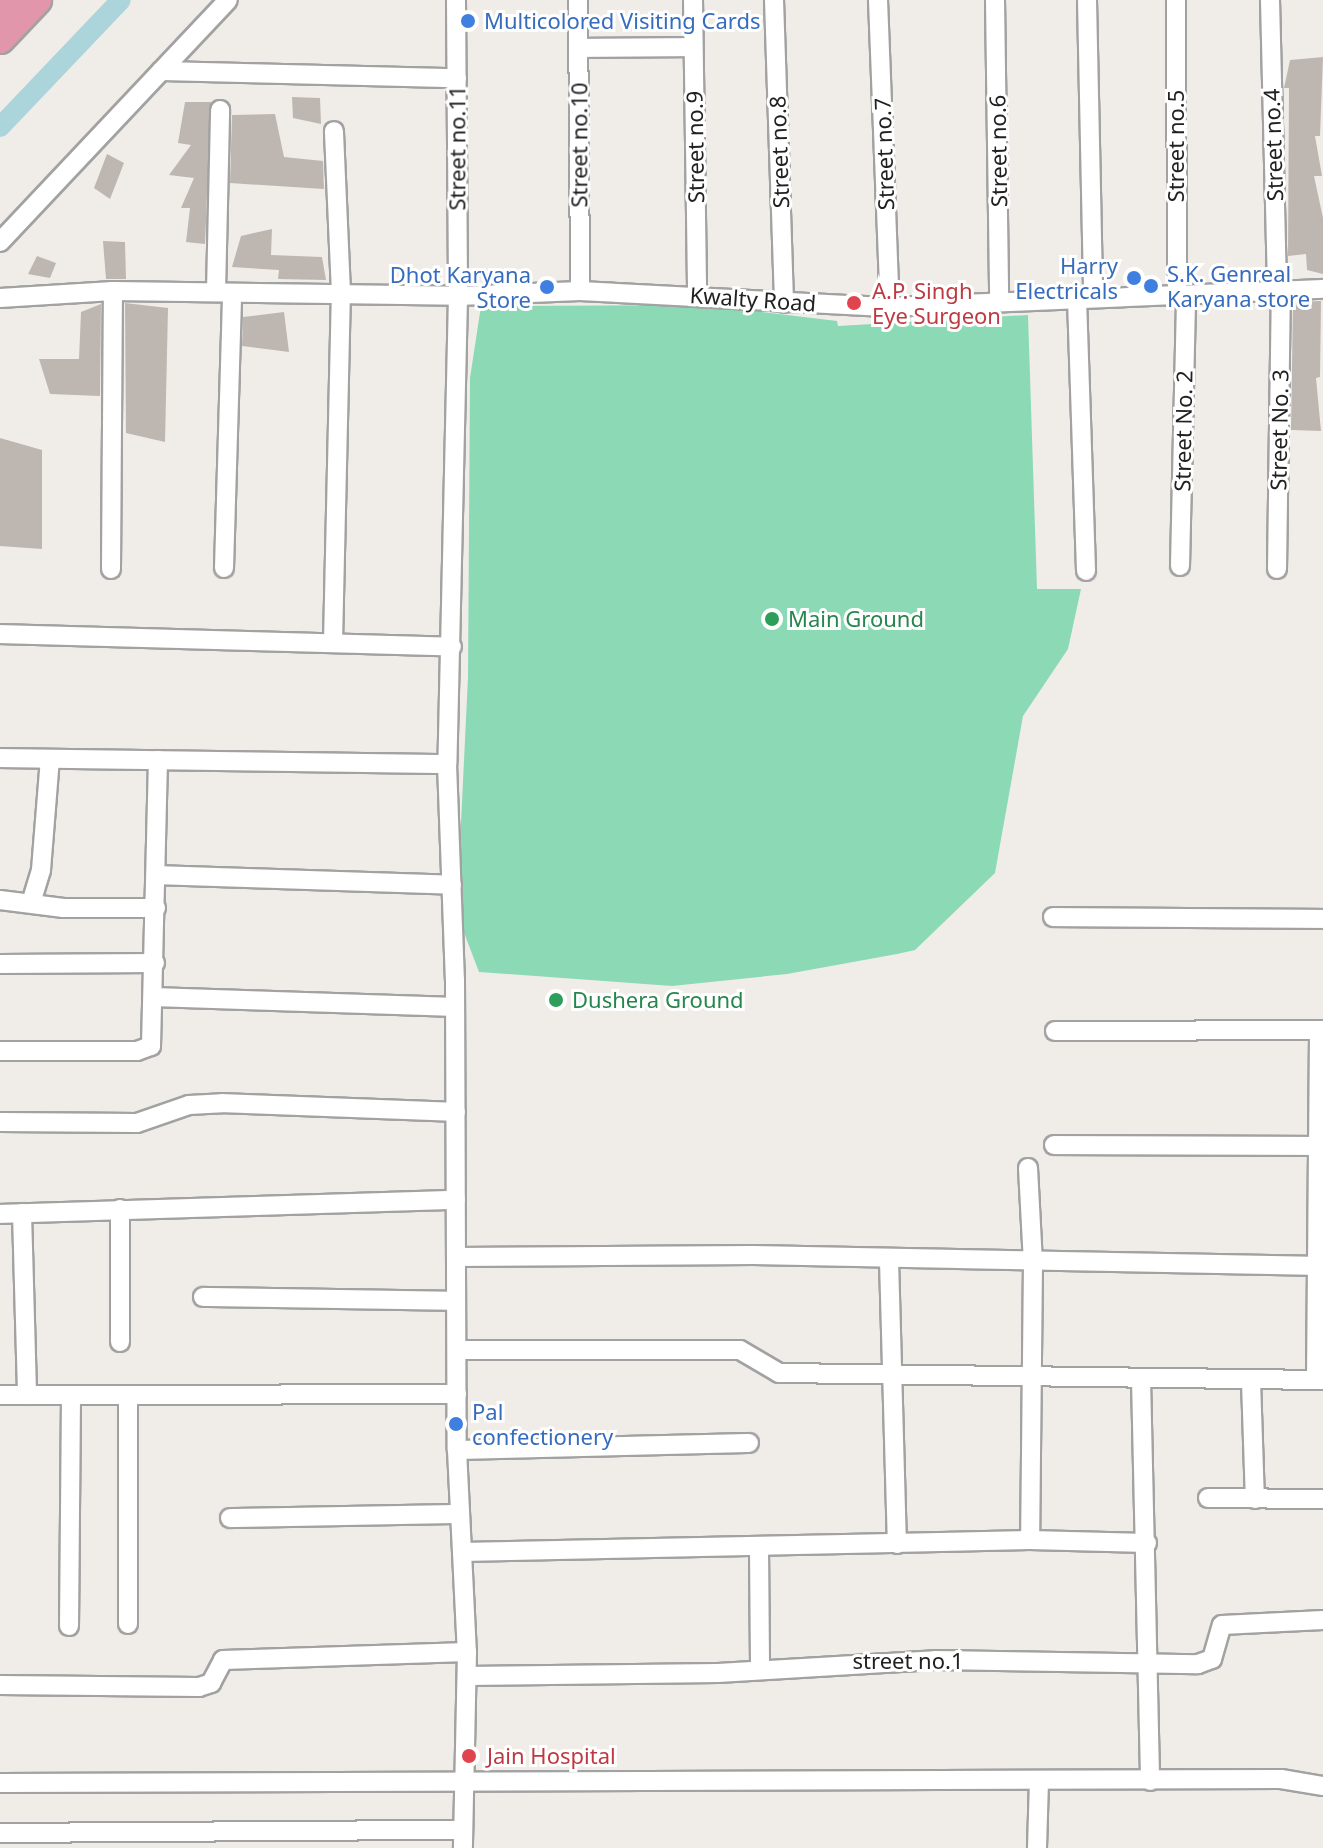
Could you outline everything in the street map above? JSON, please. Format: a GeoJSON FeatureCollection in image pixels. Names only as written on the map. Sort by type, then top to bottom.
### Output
{"type":"FeatureCollection","features":[{"type":"Feature","properties":{"kind":"highway"},"geometry":{"type":"LineString","coordinates":[[0,5],[5,0]]}},
{"type":"Feature","properties":{"kind":"highway"},"geometry":{"type":"LineString","coordinates":[[0,39],[37,0]]}},
{"type":"Feature","properties":{"kind":"street"},"geometry":{"type":"LineString","coordinates":[[0,242],[228,0]]}},
{"type":"Feature","properties":{"kind":"street","name":"Street no.11"},"geometry":{"type":"LineString","coordinates":[[456,0],[458,296],[447,764],[455,1007],[457,1450],[467,1652],[463,1839]]}},
{"type":"Feature","properties":{"kind":"street","name":"Street no.10"},"geometry":{"type":"LineString","coordinates":[[578,0],[580,291]]}},
{"type":"Feature","properties":{"kind":"street","name":"Street no.9"},"geometry":{"type":"LineString","coordinates":[[693,0],[697,294]]}},
{"type":"Feature","properties":{"kind":"street","name":"Street no.8"},"geometry":{"type":"LineString","coordinates":[[774,0],[784,303]]}},
{"type":"Feature","properties":{"kind":"street","name":"Street no.7"},"geometry":{"type":"LineString","coordinates":[[878,0],[890,307]]}},
{"type":"Feature","properties":{"kind":"street","name":"Street no.6"},"geometry":{"type":"LineString","coordinates":[[995,0],[999,302]]}},
{"type":"Feature","properties":{"kind":"street"},"geometry":{"type":"LineString","coordinates":[[1086,571],[1087,0]]}},
{"type":"Feature","properties":{"kind":"street","name":"Street no.5"},"geometry":{"type":"LineString","coordinates":[[1176,0],[1181,294]]}},
{"type":"Feature","properties":{"kind":"street","name":"Street no.4"},"geometry":{"type":"LineString","coordinates":[[1270,0],[1279,290]]}},
{"type":"Feature","properties":{"kind":"street"},"geometry":{"type":"LineString","coordinates":[[579,48],[693,47]]}},
{"type":"Feature","properties":{"kind":"street"},"geometry":{"type":"LineString","coordinates":[[161,71],[457,78]]}},
{"type":"Feature","properties":{"kind":"street"},"geometry":{"type":"LineString","coordinates":[[220,110],[224,292],[224,568]]}},
{"type":"Feature","properties":{"kind":"street"},"geometry":{"type":"LineString","coordinates":[[333,642],[341,293],[334,131]]}},
{"type":"Feature","properties":{"kind":"street","name":"Kwalty Road"},"geometry":{"type":"LineString","coordinates":[[0,298],[113,291],[458,296],[580,291],[697,294],[784,303],[890,307],[1323,289]]}},
{"type":"Feature","properties":{"kind":"street","name":"Street No. 3"},"geometry":{"type":"LineString","coordinates":[[1277,569],[1279,290]]}},
{"type":"Feature","properties":{"kind":"street"},"geometry":{"type":"LineString","coordinates":[[111,569],[113,291]]}},
{"type":"Feature","properties":{"kind":"street","name":"Street No. 2"},"geometry":{"type":"LineString","coordinates":[[1180,566],[1181,294]]}},
{"type":"Feature","properties":{"kind":"street"},"geometry":{"type":"LineString","coordinates":[[0,634],[452,647]]}},
{"type":"Feature","properties":{"kind":"street"},"geometry":{"type":"LineString","coordinates":[[0,758],[447,764]]}},
{"type":"Feature","properties":{"kind":"street"},"geometry":{"type":"LineString","coordinates":[[31,903],[41,870],[50,759]]}},
{"type":"Feature","properties":{"kind":"street"},"geometry":{"type":"LineString","coordinates":[[0,1051],[148,1049],[154,997],[158,760]]}},
{"type":"Feature","properties":{"kind":"street"},"geometry":{"type":"LineString","coordinates":[[156,875],[452,885]]}},
{"type":"Feature","properties":{"kind":"street"},"geometry":{"type":"LineString","coordinates":[[0,900],[156,908]]}},
{"type":"Feature","properties":{"kind":"street"},"geometry":{"type":"LineString","coordinates":[[1053,917],[1323,919]]}},
{"type":"Feature","properties":{"kind":"street"},"geometry":{"type":"LineString","coordinates":[[0,964],[155,963]]}},
{"type":"Feature","properties":{"kind":"street"},"geometry":{"type":"LineString","coordinates":[[154,997],[455,1007]]}},
{"type":"Feature","properties":{"kind":"street"},"geometry":{"type":"LineString","coordinates":[[457,1350],[740,1350],[773,1372],[890,1377],[1320,1380],[1321,1031],[1055,1031]]}},
{"type":"Feature","properties":{"kind":"street"},"geometry":{"type":"LineString","coordinates":[[0,1122],[137,1123],[189,1105],[222,1103],[456,1112]]}},
{"type":"Feature","properties":{"kind":"street"},"geometry":{"type":"LineString","coordinates":[[1054,1145],[1319,1146]]}},
{"type":"Feature","properties":{"kind":"street"},"geometry":{"type":"LineString","coordinates":[[1028,1168],[1033,1263],[1030,1540]]}},
{"type":"Feature","properties":{"kind":"street"},"geometry":{"type":"LineString","coordinates":[[0,1214],[456,1200]]}},
{"type":"Feature","properties":{"kind":"street"},"geometry":{"type":"LineString","coordinates":[[120,1209],[120,1342]]}},
{"type":"Feature","properties":{"kind":"street"},"geometry":{"type":"LineString","coordinates":[[22,1213],[27,1395]]}},
{"type":"Feature","properties":{"kind":"street"},"geometry":{"type":"LineString","coordinates":[[456,1257],[1321,1266]]}},
{"type":"Feature","properties":{"kind":"street"},"geometry":{"type":"LineString","coordinates":[[889,1260],[897,1544]]}},
{"type":"Feature","properties":{"kind":"street"},"geometry":{"type":"LineString","coordinates":[[203,1297],[456,1301]]}},
{"type":"Feature","properties":{"kind":"street"},"geometry":{"type":"LineString","coordinates":[[1141,1379],[1150,1781]]}},
{"type":"Feature","properties":{"kind":"street"},"geometry":{"type":"LineString","coordinates":[[1251,1381],[1255,1499]]}},
{"type":"Feature","properties":{"kind":"street"},"geometry":{"type":"LineString","coordinates":[[0,1395],[457,1394]]}},
{"type":"Feature","properties":{"kind":"street"},"geometry":{"type":"LineString","coordinates":[[69,1626],[71,1395]]}},
{"type":"Feature","properties":{"kind":"street"},"geometry":{"type":"LineString","coordinates":[[128,1395],[128,1624]]}},
{"type":"Feature","properties":{"kind":"street"},"geometry":{"type":"LineString","coordinates":[[457,1450],[749,1443]]}},
{"type":"Feature","properties":{"kind":"street"},"geometry":{"type":"LineString","coordinates":[[1208,1498],[1323,1499]]}},
{"type":"Feature","properties":{"kind":"street"},"geometry":{"type":"LineString","coordinates":[[230,1518],[460,1514]]}},
{"type":"Feature","properties":{"kind":"street"},"geometry":{"type":"LineString","coordinates":[[462,1552],[1030,1540],[1147,1543]]}},
{"type":"Feature","properties":{"kind":"street"},"geometry":{"type":"LineString","coordinates":[[759,1548],[760,1667]]}},
{"type":"Feature","properties":{"kind":"street","name":"street no.1"},"geometry":{"type":"LineString","coordinates":[[467,1676],[718,1673],[760,1667],[935,1660],[1147,1664],[1207,1662],[1222,1625],[1323,1620]]}},
{"type":"Feature","properties":{"kind":"street"},"geometry":{"type":"LineString","coordinates":[[0,1685],[199,1687],[211,1683],[223,1660],[467,1652]]}},
{"type":"Feature","properties":{"kind":"street"},"geometry":{"type":"LineString","coordinates":[[0,1783],[463,1778],[1281,1779],[1323,1786]]}},
{"type":"Feature","properties":{"kind":"street"},"geometry":{"type":"LineString","coordinates":[[1037,1848],[1039,1781]]}},
{"type":"Feature","properties":{"kind":"street"},"geometry":{"type":"LineString","coordinates":[[0,1833],[463,1839]]}},
{"type":"Feature","properties":{"kind":"green space","name":"Main Ground"},"geometry":{"type":"Polygon","coordinates":[[[704,305],[837,321],[838,326],[1028,315],[1037,589],[1081,589],[1068,649],[1023,716],[995,873],[915,950],[897,954],[787,974],[672,986],[479,972],[463,930],[460,844],[468,677],[470,378],[481,306],[704,305]]]}},
{"type":"Feature","properties":{"kind":"building"},"geometry":{"type":"Polygon","coordinates":[[[1323,57],[1320,136],[1315,136],[1322,176],[1314,176],[1323,218],[1323,274],[1307,270],[1306,254],[1288,256],[1289,88],[1284,88],[1290,60],[1323,57]]]}},
{"type":"Feature","properties":{"kind":"building"},"geometry":{"type":"Polygon","coordinates":[[[292,97],[320,98],[321,124],[293,118],[292,97]]]}},
{"type":"Feature","properties":{"kind":"building"},"geometry":{"type":"Polygon","coordinates":[[[185,102],[211,102],[205,244],[186,242],[190,208],[181,208],[194,178],[169,175],[191,145],[178,143],[185,102]]]}},
{"type":"Feature","properties":{"kind":"building"},"geometry":{"type":"Polygon","coordinates":[[[275,114],[284,157],[323,161],[324,189],[230,183],[232,115],[275,114]]]}},
{"type":"Feature","properties":{"kind":"building"},"geometry":{"type":"Polygon","coordinates":[[[107,154],[124,163],[110,199],[94,188],[107,154]]]}},
{"type":"Feature","properties":{"kind":"building"},"geometry":{"type":"Polygon","coordinates":[[[272,229],[271,255],[322,257],[326,280],[278,279],[279,270],[232,267],[241,236],[272,229]]]}},
{"type":"Feature","properties":{"kind":"building"},"geometry":{"type":"Polygon","coordinates":[[[103,241],[125,242],[126,279],[106,279],[103,241]]]}},
{"type":"Feature","properties":{"kind":"building"},"geometry":{"type":"Polygon","coordinates":[[[37,256],[56,263],[50,278],[28,274],[37,256]]]}},
{"type":"Feature","properties":{"kind":"building"},"geometry":{"type":"Polygon","coordinates":[[[1321,301],[1320,377],[1316,378],[1321,431],[1291,430],[1293,302],[1321,301]]]}},
{"type":"Feature","properties":{"kind":"building"},"geometry":{"type":"Polygon","coordinates":[[[125,303],[168,308],[165,442],[126,433],[125,303]]]}},
{"type":"Feature","properties":{"kind":"building"},"geometry":{"type":"Polygon","coordinates":[[[101,304],[100,396],[50,394],[39,359],[79,359],[81,312],[101,304]]]}},
{"type":"Feature","properties":{"kind":"building"},"geometry":{"type":"Polygon","coordinates":[[[284,312],[289,352],[242,346],[243,317],[284,312]]]}},
{"type":"Feature","properties":{"kind":"building"},"geometry":{"type":"Polygon","coordinates":[[[0,438],[42,450],[42,549],[0,546],[0,438]]]}},
{"type":"Feature","properties":{"kind":"waterway"},"geometry":{"type":"LineString","coordinates":[[0,127],[121,0]]}},
{"type":"Feature","properties":{"kind":"place","name":"Multicolored Visiting Cards"},"geometry":{"type":"Point","coordinates":[468,21]}},
{"type":"Feature","properties":{"kind":"place","name":"Harry Electricals"},"geometry":{"type":"Point","coordinates":[1134,278]}},
{"type":"Feature","properties":{"kind":"place","name":"S.K. Genreal Karyana store"},"geometry":{"type":"Point","coordinates":[1151,286]}},
{"type":"Feature","properties":{"kind":"place","name":"Dhot Karyana Store"},"geometry":{"type":"Point","coordinates":[547,287]}},
{"type":"Feature","properties":{"kind":"place","name":"A.P. Singh Eye Surgeon"},"geometry":{"type":"Point","coordinates":[854,303]}},
{"type":"Feature","properties":{"kind":"place","name":"Main Ground"},"geometry":{"type":"Point","coordinates":[772,619]}},
{"type":"Feature","properties":{"kind":"place","name":"Dushera Ground"},"geometry":{"type":"Point","coordinates":[556,1000]}},
{"type":"Feature","properties":{"kind":"place","name":"Pal confectionery"},"geometry":{"type":"Point","coordinates":[456,1424]}},
{"type":"Feature","properties":{"kind":"place","name":"Jain Hospital"},"geometry":{"type":"Point","coordinates":[469,1756]}}]}
